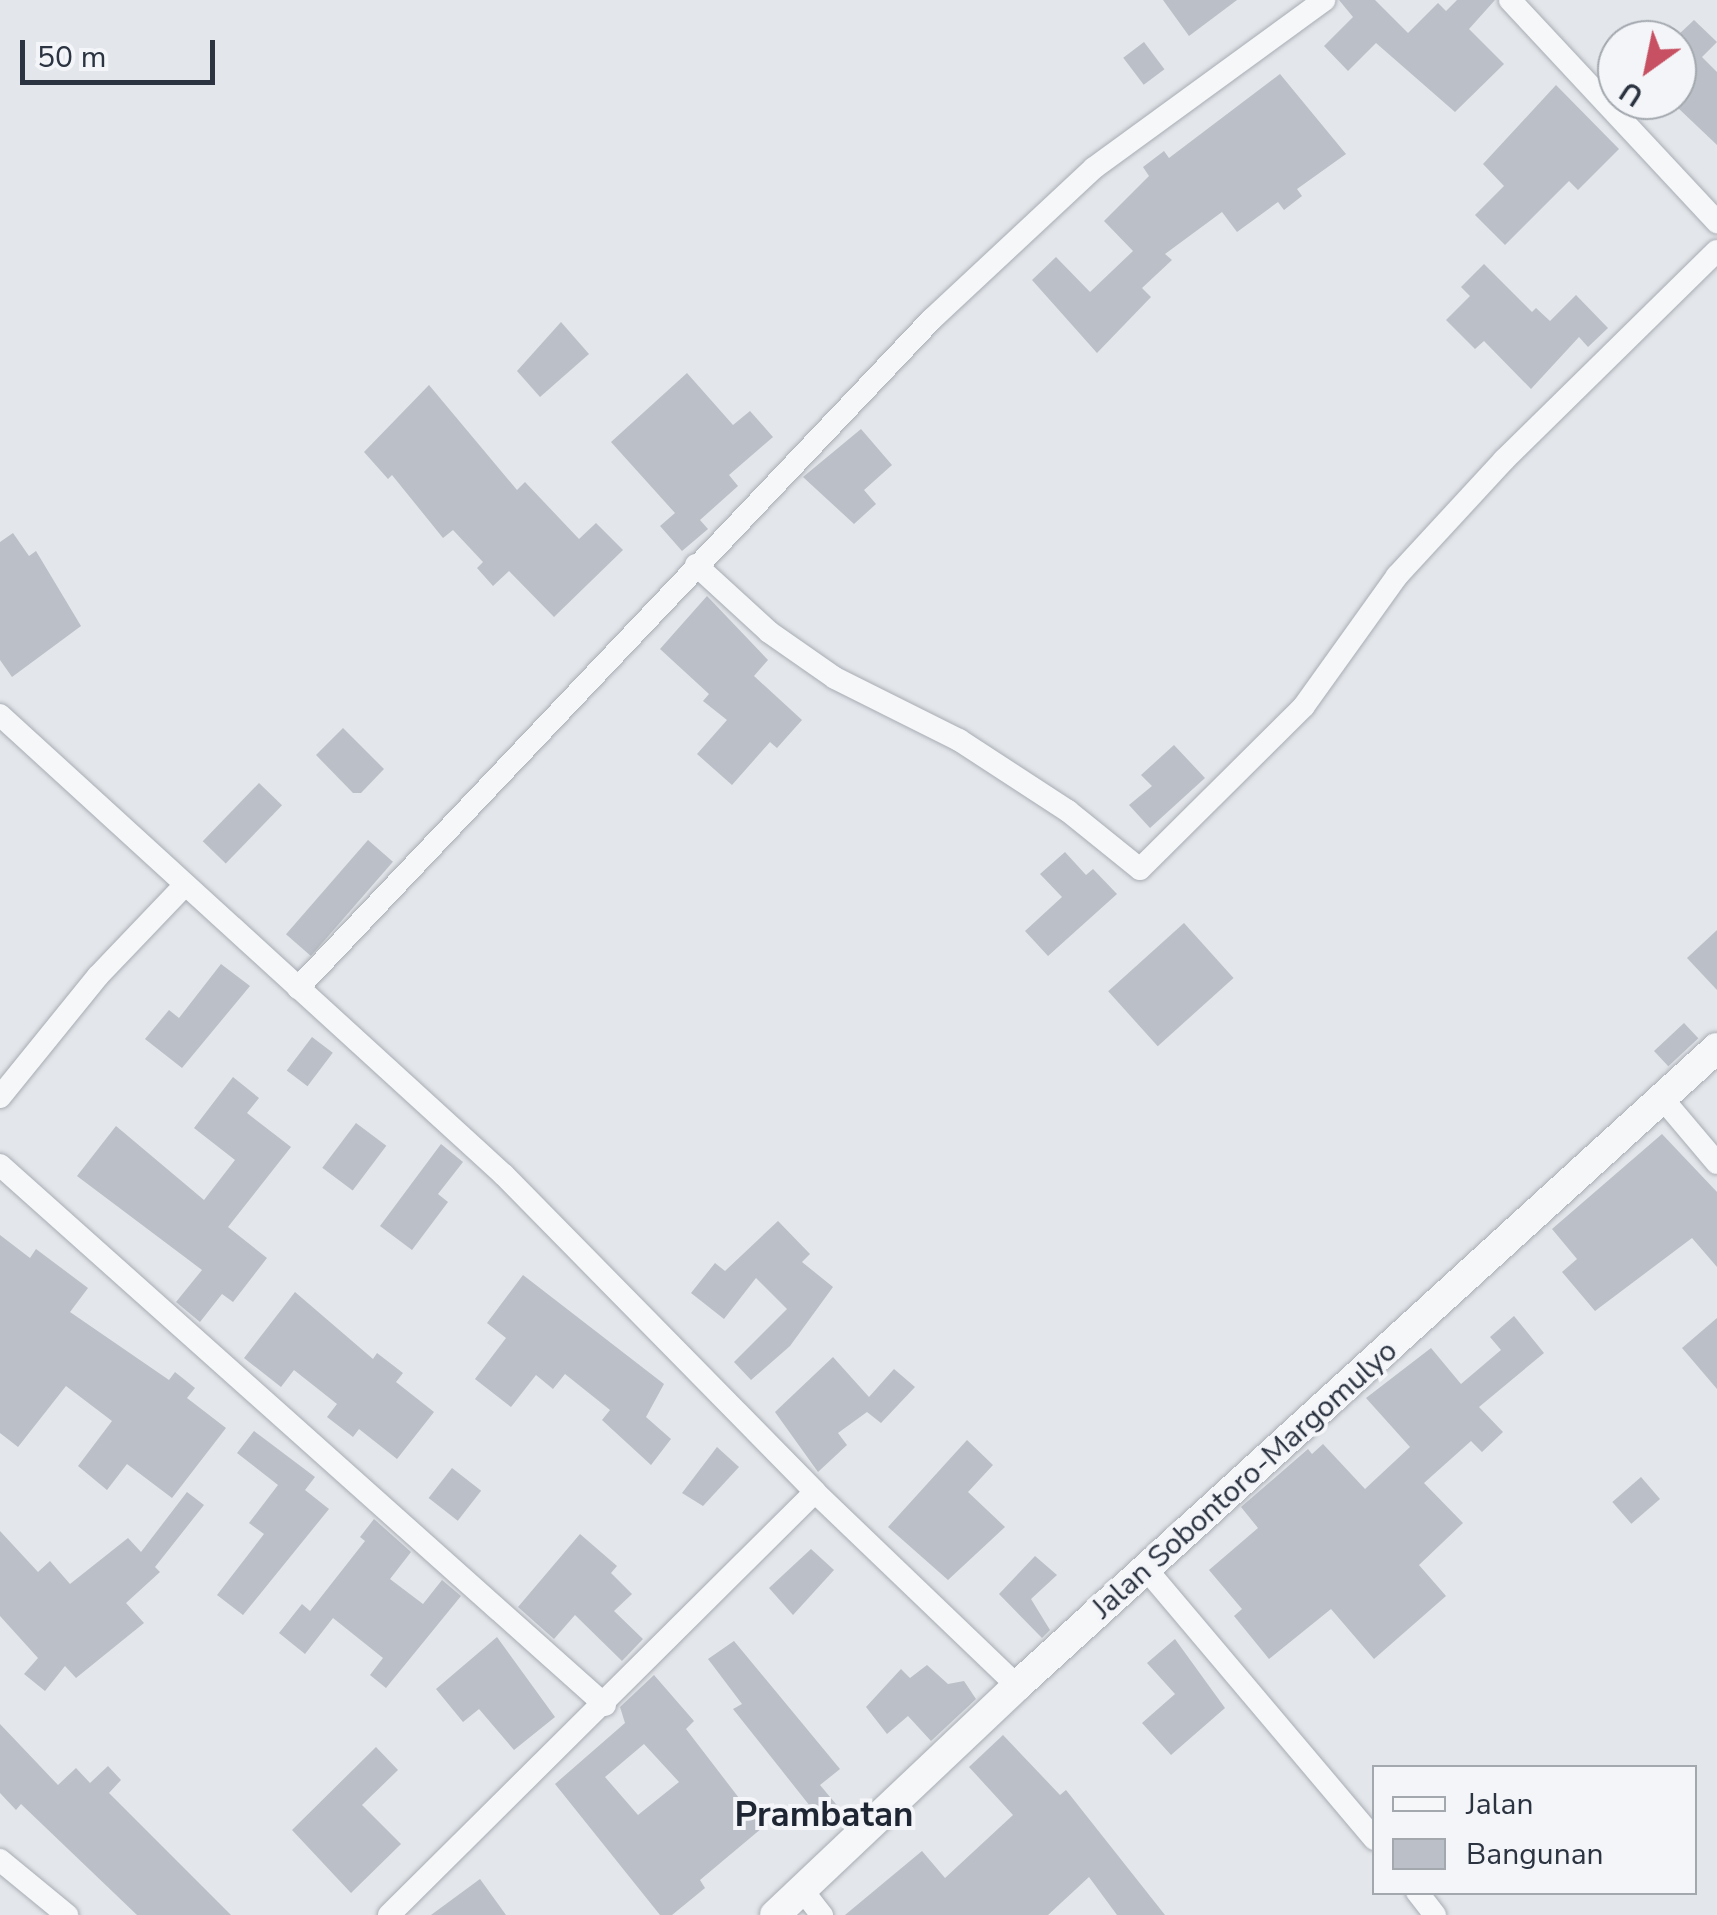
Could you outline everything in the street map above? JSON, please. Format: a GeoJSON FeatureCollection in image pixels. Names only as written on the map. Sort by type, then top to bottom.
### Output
{"type":"FeatureCollection","features":[{"type":"Feature","properties":{"kind":"street"},"geometry":{"type":"LineString","coordinates":[[298,988],[879,372],[1094,168],[1324,0]]}},
{"type":"Feature","properties":{"kind":"street"},"geometry":{"type":"LineString","coordinates":[[1510,0],[1717,222]]}},
{"type":"Feature","properties":{"kind":"street"},"geometry":{"type":"LineString","coordinates":[[696,565],[769,632],[835,678],[960,740],[1068,810],[1140,868],[1304,706],[1397,576],[1504,460],[1717,251]]}},
{"type":"Feature","properties":{"kind":"street"},"geometry":{"type":"LineString","coordinates":[[0,715],[504,1175],[815,1492],[1017,1686]]}},
{"type":"Feature","properties":{"kind":"street"},"geometry":{"type":"LineString","coordinates":[[0,1097],[98,976],[185,885]]}},
{"type":"Feature","properties":{"kind":"street","name":"Jalan Sobontoro-Margomulyo"},"geometry":{"type":"LineString","coordinates":[[775,1915],[1017,1686],[1717,1048]]}},
{"type":"Feature","properties":{"kind":"street"},"geometry":{"type":"LineString","coordinates":[[1662,1098],[1717,1162]]}},
{"type":"Feature","properties":{"kind":"street"},"geometry":{"type":"LineString","coordinates":[[0,1165],[605,1705]]}},
{"type":"Feature","properties":{"kind":"street"},"geometry":{"type":"LineString","coordinates":[[388,1915],[605,1705],[815,1492]]}},
{"type":"Feature","properties":{"kind":"street"},"geometry":{"type":"LineString","coordinates":[[1147,1570],[1372,1838]]}},
{"type":"Feature","properties":{"kind":"street"},"geometry":{"type":"LineString","coordinates":[[0,1860],[67,1915]]}},
{"type":"Feature","properties":{"kind":"street"},"geometry":{"type":"LineString","coordinates":[[803,1891],[822,1915]]}},
{"type":"Feature","properties":{"kind":"street"},"geometry":{"type":"LineString","coordinates":[[1419,1895],[1435,1915]]}},
{"type":"Feature","properties":{"kind":"building"},"geometry":{"type":"Polygon","coordinates":[[[1163,0],[1237,0],[1189,36],[1163,0]]]}},
{"type":"Feature","properties":{"kind":"building"},"geometry":{"type":"Polygon","coordinates":[[[1339,0],[1375,0],[1408,33],[1438,3],[1446,11],[1457,0],[1495,0],[1469,29],[1504,64],[1455,112],[1376,43],[1348,71],[1324,46],[1353,17],[1339,0]]]}},
{"type":"Feature","properties":{"kind":"building"},"geometry":{"type":"Polygon","coordinates":[[[1697,23],[1717,42],[1702,57],[1717,72],[1717,145],[1691,120],[1697,120],[1697,23]]]}},
{"type":"Feature","properties":{"kind":"building"},"geometry":{"type":"Polygon","coordinates":[[[1144,42],[1164,69],[1144,85],[1123,58],[1144,42]]]}},
{"type":"Feature","properties":{"kind":"building"},"geometry":{"type":"Polygon","coordinates":[[[1280,74],[1346,154],[1297,189],[1302,196],[1284,210],[1278,202],[1237,232],[1222,212],[1165,254],[1172,260],[1142,288],[1151,297],[1097,353],[1032,280],[1056,257],[1090,292],[1133,251],[1104,221],[1149,176],[1143,167],[1164,151],[1169,158],[1280,74]]]}},
{"type":"Feature","properties":{"kind":"building"},"geometry":{"type":"Polygon","coordinates":[[[1556,85],[1619,149],[1578,190],[1569,181],[1505,245],[1475,215],[1504,186],[1483,164],[1556,85]]]}},
{"type":"Feature","properties":{"kind":"building"},"geometry":{"type":"Polygon","coordinates":[[[1484,264],[1532,312],[1536,308],[1550,321],[1576,295],[1608,328],[1588,347],[1579,337],[1531,389],[1484,341],[1475,349],[1446,320],[1470,296],[1461,287],[1484,264]]]}},
{"type":"Feature","properties":{"kind":"building"},"geometry":{"type":"Polygon","coordinates":[[[561,322],[589,354],[540,397],[517,371],[561,322]]]}},
{"type":"Feature","properties":{"kind":"building"},"geometry":{"type":"Polygon","coordinates":[[[687,373],[733,425],[750,411],[773,437],[729,475],[738,486],[700,520],[708,529],[682,551],[660,526],[675,513],[611,442],[687,373]]]}},
{"type":"Feature","properties":{"kind":"building"},"geometry":{"type":"Polygon","coordinates":[[[429,385],[517,490],[525,482],[579,539],[596,523],[623,550],[554,617],[509,571],[493,586],[477,568],[483,562],[453,530],[443,538],[392,475],[388,479],[364,452],[429,385]]]}},
{"type":"Feature","properties":{"kind":"building"},"geometry":{"type":"Polygon","coordinates":[[[861,429],[892,465],[864,490],[876,504],[854,524],[803,477],[861,429]]]}},
{"type":"Feature","properties":{"kind":"building"},"geometry":{"type":"Polygon","coordinates":[[[13,533],[29,556],[36,551],[81,626],[12,677],[0,660],[0,542],[13,533]]]}},
{"type":"Feature","properties":{"kind":"building"},"geometry":{"type":"Polygon","coordinates":[[[707,596],[768,660],[754,676],[802,720],[777,748],[770,742],[732,785],[697,754],[727,720],[703,701],[709,694],[660,649],[707,596]]]}},
{"type":"Feature","properties":{"kind":"building"},"geometry":{"type":"Polygon","coordinates":[[[343,728],[384,769],[361,793],[353,793],[316,755],[343,728]]]}},
{"type":"Feature","properties":{"kind":"building"},"geometry":{"type":"Polygon","coordinates":[[[1174,745],[1205,778],[1150,828],[1129,805],[1152,786],[1141,775],[1174,745]]]}},
{"type":"Feature","properties":{"kind":"building"},"geometry":{"type":"Polygon","coordinates":[[[259,783],[282,805],[226,863],[203,841],[259,783]]]}},
{"type":"Feature","properties":{"kind":"building"},"geometry":{"type":"Polygon","coordinates":[[[368,840],[393,862],[311,956],[286,934],[368,840]]]}},
{"type":"Feature","properties":{"kind":"building"},"geometry":{"type":"Polygon","coordinates":[[[1065,852],[1086,875],[1093,869],[1117,894],[1048,956],[1025,931],[1062,897],[1040,874],[1065,852]]]}},
{"type":"Feature","properties":{"kind":"building"},"geometry":{"type":"Polygon","coordinates":[[[1184,923],[1234,978],[1158,1046],[1108,991],[1184,923]]]}},
{"type":"Feature","properties":{"kind":"building"},"geometry":{"type":"Polygon","coordinates":[[[1717,930],[1717,990],[1687,958],[1717,930]]]}},
{"type":"Feature","properties":{"kind":"building"},"geometry":{"type":"Polygon","coordinates":[[[221,964],[250,986],[182,1068],[145,1039],[169,1010],[179,1018],[221,964]]]}},
{"type":"Feature","properties":{"kind":"building"},"geometry":{"type":"Polygon","coordinates":[[[1684,1023],[1698,1038],[1668,1066],[1654,1051],[1684,1023]]]}},
{"type":"Feature","properties":{"kind":"building"},"geometry":{"type":"Polygon","coordinates":[[[312,1037],[333,1053],[307,1086],[287,1071],[312,1037]]]}},
{"type":"Feature","properties":{"kind":"building"},"geometry":{"type":"Polygon","coordinates":[[[233,1077],[259,1098],[247,1113],[291,1147],[228,1227],[267,1258],[233,1302],[222,1294],[200,1322],[176,1302],[202,1270],[77,1176],[116,1126],[204,1200],[235,1160],[194,1128],[233,1077]]]}},
{"type":"Feature","properties":{"kind":"building"},"geometry":{"type":"Polygon","coordinates":[[[356,1123],[386,1146],[353,1191],[322,1168],[356,1123]]]}},
{"type":"Feature","properties":{"kind":"building"},"geometry":{"type":"Polygon","coordinates":[[[1662,1134],[1717,1192],[1717,1267],[1692,1238],[1595,1311],[1562,1272],[1577,1259],[1552,1229],[1662,1134]]]}},
{"type":"Feature","properties":{"kind":"building"},"geometry":{"type":"Polygon","coordinates":[[[441,1144],[463,1162],[438,1194],[448,1202],[412,1250],[380,1226],[441,1144]]]}},
{"type":"Feature","properties":{"kind":"building"},"geometry":{"type":"Polygon","coordinates":[[[778,1221],[810,1254],[802,1262],[833,1287],[790,1346],[751,1380],[734,1362],[787,1309],[756,1278],[724,1319],[691,1293],[715,1263],[725,1271],[778,1221]]]}},
{"type":"Feature","properties":{"kind":"building"},"geometry":{"type":"Polygon","coordinates":[[[0,1235],[30,1258],[36,1249],[88,1288],[70,1312],[169,1380],[175,1372],[195,1388],[187,1398],[226,1428],[172,1498],[127,1464],[107,1490],[78,1466],[112,1421],[66,1386],[18,1447],[0,1433],[0,1235]]]}},
{"type":"Feature","properties":{"kind":"building"},"geometry":{"type":"Polygon","coordinates":[[[523,1275],[664,1384],[646,1417],[671,1439],[651,1465],[602,1420],[610,1410],[565,1374],[553,1389],[536,1375],[511,1407],[475,1379],[506,1338],[487,1323],[523,1275]]]}},
{"type":"Feature","properties":{"kind":"building"},"geometry":{"type":"Polygon","coordinates":[[[295,1292],[373,1359],[377,1353],[403,1373],[396,1382],[434,1412],[397,1459],[359,1429],[353,1437],[327,1417],[337,1404],[294,1370],[281,1387],[244,1358],[295,1292]]]}},
{"type":"Feature","properties":{"kind":"building"},"geometry":{"type":"Polygon","coordinates":[[[1514,1316],[1544,1353],[1479,1407],[1503,1432],[1482,1452],[1471,1441],[1424,1483],[1463,1523],[1419,1565],[1446,1596],[1374,1659],[1331,1609],[1269,1659],[1234,1616],[1242,1609],[1209,1570],[1258,1528],[1241,1507],[1308,1449],[1312,1454],[1323,1444],[1365,1489],[1410,1447],[1366,1398],[1431,1348],[1461,1384],[1501,1350],[1490,1337],[1514,1316]]]}},
{"type":"Feature","properties":{"kind":"building"},"geometry":{"type":"Polygon","coordinates":[[[1717,1318],[1717,1389],[1682,1348],[1717,1318]]]}},
{"type":"Feature","properties":{"kind":"building"},"geometry":{"type":"Polygon","coordinates":[[[833,1357],[869,1397],[894,1369],[915,1387],[881,1423],[867,1412],[838,1433],[847,1445],[818,1472],[775,1412],[833,1357]]]}},
{"type":"Feature","properties":{"kind":"building"},"geometry":{"type":"Polygon","coordinates":[[[254,1431],[315,1477],[305,1490],[329,1509],[243,1615],[217,1595],[264,1534],[249,1523],[278,1485],[237,1453],[254,1431]]]}},
{"type":"Feature","properties":{"kind":"building"},"geometry":{"type":"Polygon","coordinates":[[[967,1440],[993,1465],[968,1492],[1005,1527],[948,1580],[888,1527],[967,1440]]]}},
{"type":"Feature","properties":{"kind":"building"},"geometry":{"type":"Polygon","coordinates":[[[717,1447],[739,1467],[703,1506],[682,1493],[717,1447]]]}},
{"type":"Feature","properties":{"kind":"building"},"geometry":{"type":"Polygon","coordinates":[[[452,1468],[481,1491],[458,1521],[429,1498],[452,1468]]]}},
{"type":"Feature","properties":{"kind":"building"},"geometry":{"type":"Polygon","coordinates":[[[1641,1477],[1660,1499],[1631,1524],[1612,1502],[1641,1477]]]}},
{"type":"Feature","properties":{"kind":"building"},"geometry":{"type":"Polygon","coordinates":[[[187,1492],[204,1505],[155,1567],[160,1572],[126,1603],[144,1623],[76,1678],[65,1666],[45,1691],[24,1674],[38,1658],[0,1616],[0,1531],[38,1572],[50,1561],[70,1584],[128,1538],[141,1552],[187,1492]]]}},
{"type":"Feature","properties":{"kind":"building"},"geometry":{"type":"Polygon","coordinates":[[[374,1519],[411,1552],[390,1579],[423,1604],[442,1580],[461,1596],[386,1688],[370,1675],[383,1658],[333,1618],[305,1654],[279,1633],[302,1604],[310,1611],[365,1541],[360,1537],[374,1519]]]}},
{"type":"Feature","properties":{"kind":"building"},"geometry":{"type":"Polygon","coordinates":[[[580,1534],[617,1566],[611,1573],[632,1594],[614,1611],[643,1639],[622,1661],[575,1615],[554,1639],[518,1607],[580,1534]]]}},
{"type":"Feature","properties":{"kind":"building"},"geometry":{"type":"Polygon","coordinates":[[[811,1549],[834,1570],[793,1615],[769,1588],[811,1549]]]}},
{"type":"Feature","properties":{"kind":"building"},"geometry":{"type":"Polygon","coordinates":[[[1035,1556],[1057,1575],[1031,1599],[1050,1630],[1042,1638],[999,1594],[1035,1556]]]}},
{"type":"Feature","properties":{"kind":"building"},"geometry":{"type":"Polygon","coordinates":[[[497,1637],[555,1717],[514,1750],[479,1709],[463,1722],[436,1689],[497,1637]]]}},
{"type":"Feature","properties":{"kind":"building"},"geometry":{"type":"Polygon","coordinates":[[[1175,1639],[1225,1708],[1171,1755],[1142,1723],[1175,1694],[1147,1663],[1175,1639]]]}},
{"type":"Feature","properties":{"kind":"building"},"geometry":{"type":"Polygon","coordinates":[[[734,1641],[840,1769],[820,1785],[846,1816],[829,1830],[733,1709],[742,1704],[708,1659],[734,1641]]]}},
{"type":"Feature","properties":{"kind":"building"},"geometry":{"type":"Polygon","coordinates":[[[927,1665],[948,1684],[964,1681],[976,1699],[931,1741],[908,1716],[887,1734],[866,1707],[901,1669],[910,1678],[927,1665]]]}},
{"type":"Feature","properties":{"kind":"building"},"geometry":{"type":"Polygon","coordinates":[[[654,1675],[694,1721],[686,1729],[762,1828],[700,1880],[705,1888],[672,1915],[660,1915],[555,1784],[625,1723],[620,1707],[654,1675]],[[644,1744],[605,1777],[638,1815],[679,1782],[644,1744]]]}},
{"type":"Feature","properties":{"kind":"building"},"geometry":{"type":"Polygon","coordinates":[[[0,1724],[58,1785],[76,1768],[90,1783],[108,1766],[121,1780],[109,1793],[231,1915],[137,1915],[21,1804],[16,1810],[0,1793],[0,1724]]]}},
{"type":"Feature","properties":{"kind":"building"},"geometry":{"type":"Polygon","coordinates":[[[1003,1735],[1060,1795],[1066,1790],[1165,1915],[1117,1915],[1089,1877],[1048,1915],[845,1915],[922,1851],[945,1878],[1013,1815],[969,1767],[1003,1735]]]}},
{"type":"Feature","properties":{"kind":"building"},"geometry":{"type":"Polygon","coordinates":[[[376,1747],[398,1770],[362,1805],[401,1844],[351,1893],[292,1830],[376,1747]]]}},
{"type":"Feature","properties":{"kind":"building"},"geometry":{"type":"Polygon","coordinates":[[[480,1879],[506,1915],[431,1915],[480,1879]]]}},
{"type":"Feature","properties":{"kind":"district","name":"Prambatan"},"geometry":{"type":"Point","coordinates":[824,1815]}}]}
